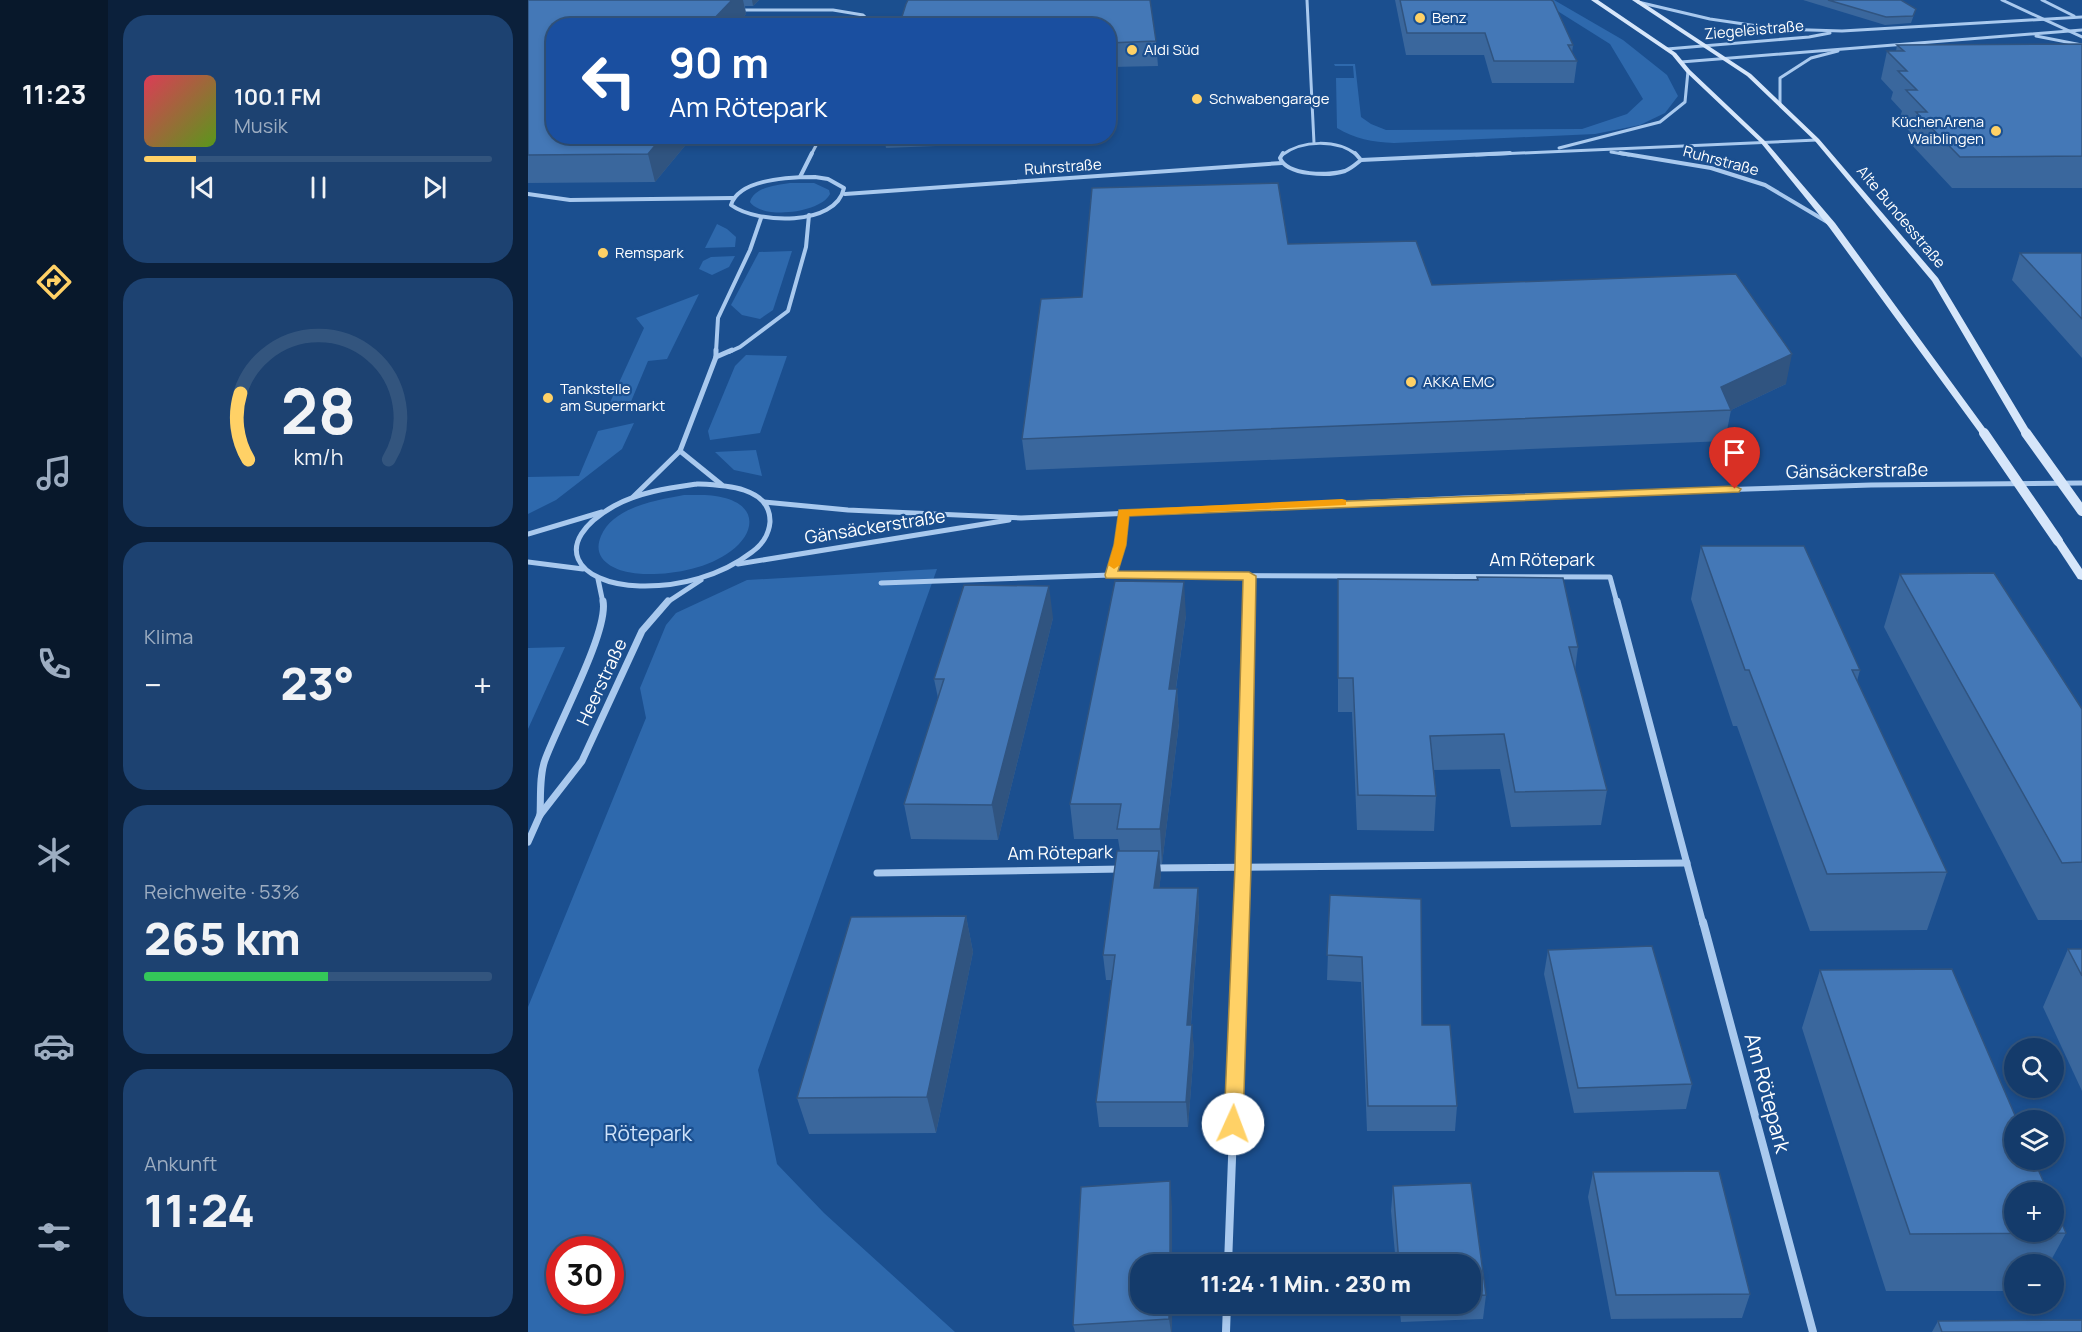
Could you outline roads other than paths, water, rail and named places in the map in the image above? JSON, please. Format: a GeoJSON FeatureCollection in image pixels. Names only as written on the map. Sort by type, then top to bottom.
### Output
{"type":"FeatureCollection","features":[{"type":"Feature","properties":{"kind":"main road"},"geometry":{"type":"LineString","coordinates":[[1594,0],[1667,49],[1763,142],[1832,225],[1984,433],[2082,577]]}},
{"type":"Feature","properties":{"kind":"main road","name":"Alte Bundesstraße"},"geometry":{"type":"LineString","coordinates":[[1636,1],[1749,75],[1817,140],[1935,280],[2026,433],[2082,511]]}},
{"type":"Feature","properties":{"kind":"street"},"geometry":{"type":"LineString","coordinates":[[1307,0],[1314,143]]}},
{"type":"Feature","properties":{"kind":"street"},"geometry":{"type":"LineString","coordinates":[[2002,0],[2082,37]]}},
{"type":"Feature","properties":{"kind":"street"},"geometry":{"type":"LineString","coordinates":[[2042,0],[2075,17],[2082,18]]}},
{"type":"Feature","properties":{"kind":"street","name":"Ziegeleistraße"},"geometry":{"type":"LineString","coordinates":[[1636,1],[1710,20],[1778,29],[1842,31],[2040,17],[2075,17]]}},
{"type":"Feature","properties":{"kind":"street"},"geometry":{"type":"LineString","coordinates":[[736,10],[833,10],[864,15],[867,18]]}},
{"type":"Feature","properties":{"kind":"street","name":"Ziegeleistraße"},"geometry":{"type":"LineString","coordinates":[[1681,62],[2082,30]]}},
{"type":"Feature","properties":{"kind":"street","name":"Ziegeleistraße"},"geometry":{"type":"LineString","coordinates":[[1667,49],[1809,38],[1842,31]]}},
{"type":"Feature","properties":{"kind":"street","name":"Ziegeleistraße"},"geometry":{"type":"LineString","coordinates":[[2026,34],[2082,45]]}},
{"type":"Feature","properties":{"kind":"street","name":"Ziegeleistraße"},"geometry":{"type":"LineString","coordinates":[[1780,103],[1780,78],[1811,58],[1854,47]]}},
{"type":"Feature","properties":{"kind":"street","name":"Ruhrstraße"},"geometry":{"type":"LineString","coordinates":[[1546,151],[1660,123],[1685,102],[1688,71]]}},
{"type":"Feature","properties":{"kind":"street","name":"Ruhrstraße"},"geometry":{"type":"LineString","coordinates":[[1361,160],[1817,140]]}},
{"type":"Feature","properties":{"kind":"street"},"geometry":{"type":"LineString","coordinates":[[1314,143],[1354,150],[1361,160],[1356,166],[1340,172],[1320,174],[1300,171],[1282,164],[1280,158],[1283,153],[1314,143]]}},
{"type":"Feature","properties":{"kind":"street"},"geometry":{"type":"LineString","coordinates":[[800,177],[817,144]]}},
{"type":"Feature","properties":{"kind":"street","name":"Ruhrstraße"},"geometry":{"type":"LineString","coordinates":[[1595,150],[1711,168],[1765,185],[1832,225]]}},
{"type":"Feature","properties":{"kind":"street","name":"Ruhrstraße"},"geometry":{"type":"LineString","coordinates":[[845,194],[1282,164]]}},
{"type":"Feature","properties":{"kind":"street"},"geometry":{"type":"LineString","coordinates":[[528,194],[570,200],[733,198],[745,189],[766,181],[815,177],[838,183],[844,188],[845,194],[835,206],[809,215],[776,219],[761,218],[736,211],[731,205],[733,198]]}},
{"type":"Feature","properties":{"kind":"street"},"geometry":{"type":"LineString","coordinates":[[716,357],[740,347],[788,311],[806,247],[809,215]]}},
{"type":"Feature","properties":{"kind":"street"},"geometry":{"type":"LineString","coordinates":[[632,498],[680,452],[716,357],[718,318],[750,250],[761,218]]}},
{"type":"Feature","properties":{"kind":"street"},"geometry":{"type":"LineString","coordinates":[[680,452],[722,485]]}},
{"type":"Feature","properties":{"kind":"street","name":"Gänsäckerstraße"},"geometry":{"type":"LineString","coordinates":[[734,564],[1021,518],[1474,497],[1859,485],[2082,483]]}},
{"type":"Feature","properties":{"kind":"street"},"geometry":{"type":"LineString","coordinates":[[528,534],[605,511],[632,498],[674,487],[722,485],[747,491],[764,502],[771,516],[768,534],[756,549],[734,564],[706,577],[674,585],[643,587],[618,585],[598,579],[583,569],[576,557],[576,544],[586,527],[605,511]]}},
{"type":"Feature","properties":{"kind":"street","name":"Gänsäckerstraße"},"geometry":{"type":"LineString","coordinates":[[764,502],[848,510],[1021,518]]}},
{"type":"Feature","properties":{"kind":"street"},"geometry":{"type":"LineString","coordinates":[[1111,575],[1120,545],[1123,512]]}},
{"type":"Feature","properties":{"kind":"street"},"geometry":{"type":"LineString","coordinates":[[528,562],[583,569]]}},
{"type":"Feature","properties":{"kind":"street","name":"Am Rötepark"},"geometry":{"type":"LineString","coordinates":[[882,583],[1111,575],[1610,577],[1813,1332]]}},
{"type":"Feature","properties":{"kind":"street"},"geometry":{"type":"LineString","coordinates":[[1228,1254],[1243,867],[1249,576]]}},
{"type":"Feature","properties":{"kind":"street","name":"Heerstraße"},"geometry":{"type":"LineString","coordinates":[[528,842],[540,815],[582,760],[642,631],[666,603],[706,577]]}},
{"type":"Feature","properties":{"kind":"street","name":"Heerstraße"},"geometry":{"type":"LineString","coordinates":[[540,815],[544,763],[599,633],[604,608],[598,579]]}},
{"type":"Feature","properties":{"kind":"street"},"geometry":{"type":"LineString","coordinates":[[1148,868],[1687,863]]}},
{"type":"Feature","properties":{"kind":"street","name":"Am Rötepark"},"geometry":{"type":"LineString","coordinates":[[877,873],[1137,868]]}},
{"type":"Feature","properties":{"kind":"street"},"geometry":{"type":"LineString","coordinates":[[1226,1332],[1227,1314]]}},
{"type":"Feature","properties":{"kind":"place","name":"Benz"},"geometry":{"type":"Point","coordinates":[1420,18]}},
{"type":"Feature","properties":{"kind":"place","name":"Aldi Süd"},"geometry":{"type":"Point","coordinates":[1132,50]}},
{"type":"Feature","properties":{"kind":"place","name":"Schwabengarage"},"geometry":{"type":"Point","coordinates":[1197,99]}},
{"type":"Feature","properties":{"kind":"place","name":"KüchenArena Waiblingen"},"geometry":{"type":"Point","coordinates":[1996,131]}},
{"type":"Feature","properties":{"kind":"place","name":"Remspark"},"geometry":{"type":"Point","coordinates":[603,253]}},
{"type":"Feature","properties":{"kind":"place","name":"AKKA EMC"},"geometry":{"type":"Point","coordinates":[1411,382]}},
{"type":"Feature","properties":{"kind":"place","name":"Tankstelle am Supermarkt"},"geometry":{"type":"Point","coordinates":[548,398]}},
{"type":"Feature","properties":{"kind":"park label","name":"Rötepark"},"geometry":{"type":"Point","coordinates":[648,1134]}}]}
